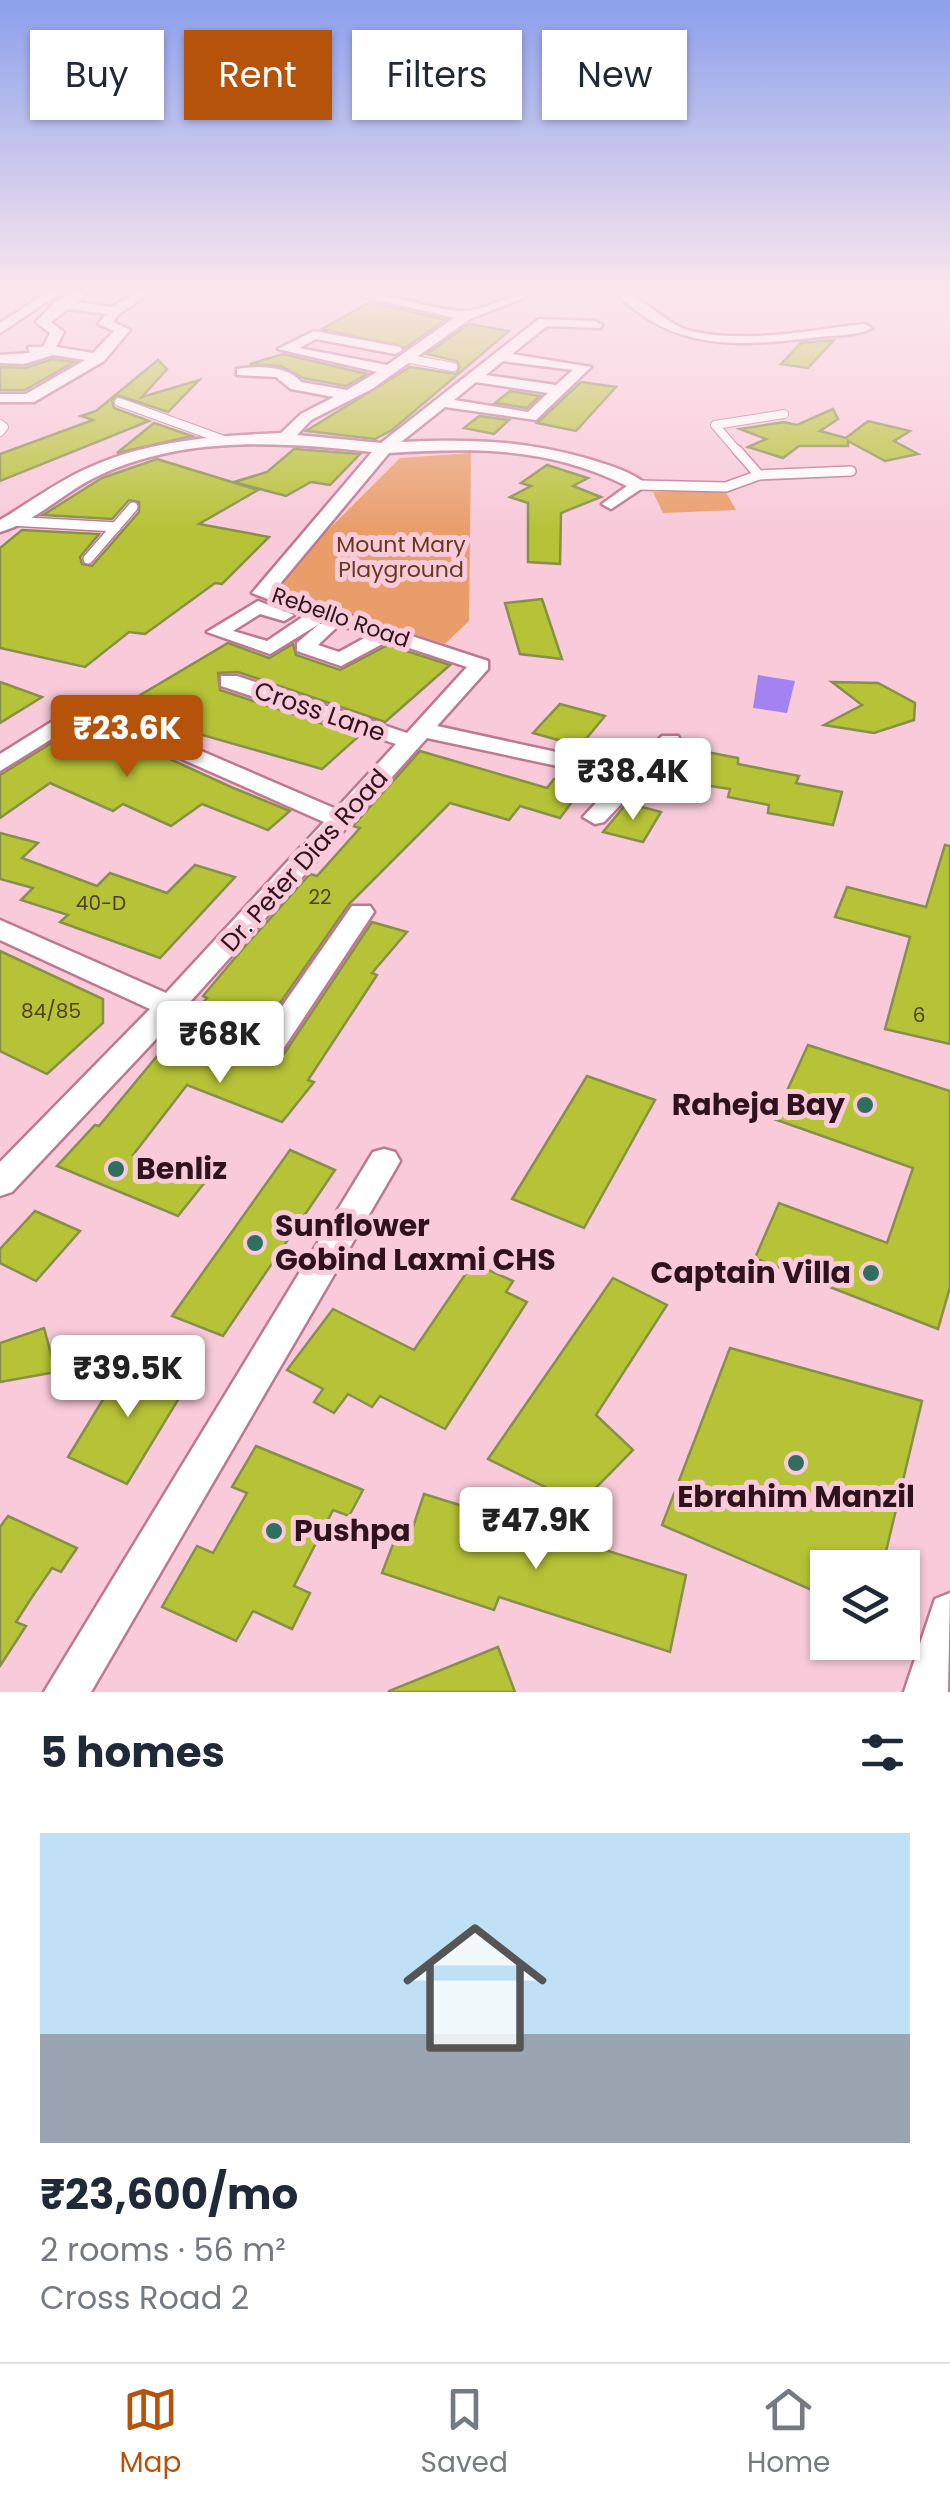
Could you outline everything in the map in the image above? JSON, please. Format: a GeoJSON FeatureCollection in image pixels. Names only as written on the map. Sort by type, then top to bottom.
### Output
{"type":"FeatureCollection","features":[{"type":"Feature","properties":{"kind":"street"},"geometry":{"type":"LineString","coordinates":[[0,398],[29,399],[72,372]]}},
{"type":"Feature","properties":{"kind":"street"},"geometry":{"type":"LineString","coordinates":[[242,372],[288,376],[296,386],[348,395]]}},
{"type":"Feature","properties":{"kind":"street"},"geometry":{"type":"LineString","coordinates":[[286,438],[306,417],[385,372]]}},
{"type":"Feature","properties":{"kind":"street"},"geometry":{"type":"LineString","coordinates":[[384,448],[484,372]]}},
{"type":"Feature","properties":{"kind":"street"},"geometry":{"type":"LineString","coordinates":[[445,403],[531,416],[579,372]]}},
{"type":"Feature","properties":{"kind":"street"},"geometry":{"type":"LineString","coordinates":[[476,378],[559,390]]}},
{"type":"Feature","properties":{"kind":"street"},"geometry":{"type":"LineString","coordinates":[[5,524],[94,471],[154,450],[227,440],[286,438],[384,448],[484,444],[548,452],[608,470],[638,486],[611,504]]}},
{"type":"Feature","properties":{"kind":"street","name":"Rebello Road"},"geometry":{"type":"LineString","coordinates":[[384,448],[262,593],[326,619],[482,665]]}},
{"type":"Feature","properties":{"kind":"street"},"geometry":{"type":"LineString","coordinates":[[326,619],[304,647],[342,660],[384,636]]}},
{"type":"Feature","properties":{"kind":"street","name":"Dr. Peter Dias Road"},"geometry":{"type":"LineString","coordinates":[[0,1184],[170,1006],[482,665]]}},
{"type":"Feature","properties":{"kind":"street","name":"Cross Lane"},"geometry":{"type":"LineString","coordinates":[[229,681],[418,736],[635,776]]}},
{"type":"Feature","properties":{"kind":"street"},"geometry":{"type":"LineString","coordinates":[[0,764],[86,708],[340,820]]}},
{"type":"Feature","properties":{"kind":"street"},"geometry":{"type":"LineString","coordinates":[[595,817],[670,741]]}},
{"type":"Feature","properties":{"kind":"street"},"geometry":{"type":"LineString","coordinates":[[0,929],[170,1006],[272,1045],[361,912]]}},
{"type":"Feature","properties":{"kind":"street"},"geometry":{"type":"LineString","coordinates":[[66,1692],[384,1161]]}},
{"type":"Feature","properties":{"kind":"street"},"geometry":{"type":"LineString","coordinates":[[926,1692],[950,1614]]}},
{"type":"Feature","properties":{"kind":"lane"},"geometry":{"type":"LineString","coordinates":[[119,402],[227,440]]}},
{"type":"Feature","properties":{"kind":"lane"},"geometry":{"type":"LineString","coordinates":[[759,475],[715,425],[784,414]]}},
{"type":"Feature","properties":{"kind":"lane"},"geometry":{"type":"LineString","coordinates":[[0,424],[4,426],[0,432]]}},
{"type":"Feature","properties":{"kind":"lane"},"geometry":{"type":"LineString","coordinates":[[638,486],[726,487],[759,475],[850,470]]}},
{"type":"Feature","properties":{"kind":"lane"},"geometry":{"type":"LineString","coordinates":[[88,559],[133,507]]}},
{"type":"Feature","properties":{"kind":"lane"},"geometry":{"type":"LineString","coordinates":[[5,524],[116,527]]}},
{"type":"Feature","properties":{"kind":"green space","name":"Mount Mary Playground"},"geometry":{"type":"Polygon","coordinates":[[[471,453],[469,621],[445,644],[270,588],[400,458],[471,453]]]}},
{"type":"Feature","properties":{"kind":"green space"},"geometry":{"type":"Polygon","coordinates":[[[724,489],[736,510],[663,513],[653,492],[724,489]]]}},
{"type":"Feature","properties":{"kind":"shaded area"},"geometry":{"type":"Polygon","coordinates":[[[758,675],[795,681],[787,713],[753,708],[758,675]]]}},
{"type":"Feature","properties":{"kind":"building"},"geometry":{"type":"Polygon","coordinates":[[[0,372],[57,372],[25,390],[0,390],[0,372]]]}},
{"type":"Feature","properties":{"kind":"building"},"geometry":{"type":"Polygon","coordinates":[[[143,372],[164,372],[142,397],[199,380],[168,412],[117,395],[112,400],[114,408],[149,421],[0,481],[0,454],[93,420],[81,416],[96,411],[143,372]]]}},
{"type":"Feature","properties":{"kind":"building"},"geometry":{"type":"Polygon","coordinates":[[[292,372],[367,374],[346,386],[303,378],[292,372]]]}},
{"type":"Feature","properties":{"kind":"building"},"geometry":{"type":"Polygon","coordinates":[[[402,372],[461,372],[392,430],[375,439],[306,431],[402,372]]]}},
{"type":"Feature","properties":{"kind":"building"},"geometry":{"type":"Polygon","coordinates":[[[581,382],[616,387],[576,431],[537,423],[581,382]]]}},
{"type":"Feature","properties":{"kind":"building"},"geometry":{"type":"Polygon","coordinates":[[[510,391],[540,396],[527,408],[495,403],[510,391]]]}},
{"type":"Feature","properties":{"kind":"building"},"geometry":{"type":"Polygon","coordinates":[[[833,409],[838,419],[820,431],[846,438],[868,421],[910,431],[894,441],[918,454],[885,461],[848,441],[848,446],[799,446],[783,458],[748,447],[766,439],[740,429],[784,422],[797,425],[833,409]]]}},
{"type":"Feature","properties":{"kind":"building"},"geometry":{"type":"Polygon","coordinates":[[[479,416],[509,420],[494,434],[464,428],[479,416]]]}},
{"type":"Feature","properties":{"kind":"building"},"geometry":{"type":"Polygon","coordinates":[[[154,423],[192,436],[117,453],[154,423]]]}},
{"type":"Feature","properties":{"kind":"building"},"geometry":{"type":"Polygon","coordinates":[[[294,449],[360,454],[330,485],[311,482],[286,496],[234,482],[267,472],[294,449]]]}},
{"type":"Feature","properties":{"kind":"building"},"geometry":{"type":"Polygon","coordinates":[[[157,459],[258,490],[199,524],[269,537],[222,584],[215,583],[145,634],[129,632],[85,667],[0,648],[0,548],[22,530],[99,534],[80,557],[82,564],[92,566],[139,512],[139,502],[129,500],[112,519],[43,515],[102,478],[157,459]]]}},
{"type":"Feature","properties":{"kind":"building"},"geometry":{"type":"Polygon","coordinates":[[[547,465],[588,478],[573,486],[601,497],[561,513],[560,564],[528,562],[528,503],[510,497],[531,486],[521,483],[547,465]]]}},
{"type":"Feature","properties":{"kind":"building"},"geometry":{"type":"Polygon","coordinates":[[[542,599],[562,659],[520,654],[505,603],[542,599]]]}},
{"type":"Feature","properties":{"kind":"building"},"geometry":{"type":"Polygon","coordinates":[[[228,643],[269,658],[293,644],[296,655],[340,670],[388,645],[450,665],[385,722],[238,672],[218,673],[220,690],[359,736],[322,769],[115,710],[228,643]]]}},
{"type":"Feature","properties":{"kind":"building"},"geometry":{"type":"Polygon","coordinates":[[[0,682],[42,697],[0,723],[0,682]]]}},
{"type":"Feature","properties":{"kind":"building"},"geometry":{"type":"Polygon","coordinates":[[[832,682],[878,683],[915,703],[914,720],[874,733],[824,725],[862,705],[832,682]]]}},
{"type":"Feature","properties":{"kind":"building"},"geometry":{"type":"Polygon","coordinates":[[[560,704],[605,716],[580,746],[533,733],[560,704]]]}},
{"type":"Feature","properties":{"kind":"building"},"geometry":{"type":"Polygon","coordinates":[[[87,721],[290,811],[268,830],[202,804],[171,826],[123,804],[113,811],[50,783],[0,818],[0,775],[87,721]]]}},
{"type":"Feature","properties":{"kind":"building"},"geometry":{"type":"Polygon","coordinates":[[[681,747],[738,758],[738,764],[799,776],[796,783],[842,792],[833,825],[768,813],[769,805],[728,797],[730,789],[665,779],[681,747]]]}},
{"type":"Feature","properties":{"kind":"building"},"geometry":{"type":"Polygon","coordinates":[[[420,751],[547,788],[554,779],[583,787],[560,818],[520,806],[509,820],[450,803],[349,904],[264,1026],[202,1004],[207,998],[203,996],[240,952],[310,874],[317,876],[360,828],[353,826],[420,751]]]}},
{"type":"Feature","properties":{"kind":"building"},"geometry":{"type":"Polygon","coordinates":[[[627,803],[661,812],[643,842],[603,832],[627,803]]]}},
{"type":"Feature","properties":{"kind":"building"},"geometry":{"type":"Polygon","coordinates":[[[0,833],[38,843],[22,858],[97,886],[110,873],[167,893],[195,865],[235,877],[160,958],[60,922],[68,915],[21,900],[33,888],[0,879],[0,833]]]}},
{"type":"Feature","properties":{"kind":"building"},"geometry":{"type":"Polygon","coordinates":[[[945,845],[950,846],[950,1044],[885,1029],[910,937],[835,917],[847,887],[926,907],[945,845]]]}},
{"type":"Feature","properties":{"kind":"building"},"geometry":{"type":"Polygon","coordinates":[[[372,922],[407,932],[372,973],[377,975],[308,1080],[314,1082],[282,1122],[187,1085],[133,1155],[178,1173],[187,1162],[213,1172],[178,1216],[57,1166],[95,1125],[99,1126],[182,1026],[260,1056],[284,1054],[372,922]]]}},
{"type":"Feature","properties":{"kind":"building"},"geometry":{"type":"Polygon","coordinates":[[[0,951],[103,999],[103,1023],[47,1074],[0,1051],[0,951]]]}},
{"type":"Feature","properties":{"kind":"building"},"geometry":{"type":"Polygon","coordinates":[[[808,1045],[950,1091],[950,1287],[938,1329],[755,1258],[779,1203],[887,1243],[913,1168],[774,1119],[808,1045]]]}},
{"type":"Feature","properties":{"kind":"building"},"geometry":{"type":"Polygon","coordinates":[[[587,1076],[655,1100],[584,1228],[512,1199],[587,1076]]]}},
{"type":"Feature","properties":{"kind":"building","name":"Sunflower Gobind Laxmi CHS"},"geometry":{"type":"Polygon","coordinates":[[[290,1150],[335,1170],[223,1336],[172,1316],[290,1150]]]}},
{"type":"Feature","properties":{"kind":"building"},"geometry":{"type":"Polygon","coordinates":[[[35,1211],[80,1231],[36,1281],[0,1263],[0,1249],[35,1211]]]}},
{"type":"Feature","properties":{"kind":"building"},"geometry":{"type":"Polygon","coordinates":[[[473,1263],[513,1281],[506,1292],[527,1302],[445,1429],[380,1396],[372,1407],[348,1394],[334,1413],[314,1402],[323,1389],[287,1370],[333,1309],[414,1350],[473,1263]]]}},
{"type":"Feature","properties":{"kind":"building"},"geometry":{"type":"Polygon","coordinates":[[[613,1278],[667,1305],[596,1415],[633,1450],[580,1504],[488,1459],[613,1278]]]}},
{"type":"Feature","properties":{"kind":"building"},"geometry":{"type":"Polygon","coordinates":[[[44,1328],[56,1372],[0,1382],[0,1343],[44,1328]]]}},
{"type":"Feature","properties":{"kind":"building","name":"Ebrahim Manzil"},"geometry":{"type":"Polygon","coordinates":[[[730,1348],[922,1401],[886,1550],[810,1550],[810,1589],[662,1525],[730,1348]]]}},
{"type":"Feature","properties":{"kind":"building"},"geometry":{"type":"Polygon","coordinates":[[[127,1360],[190,1380],[127,1484],[68,1457],[127,1360]]]}},
{"type":"Feature","properties":{"kind":"building","name":"Pushpa"},"geometry":{"type":"Polygon","coordinates":[[[256,1446],[363,1490],[349,1516],[333,1510],[294,1586],[310,1593],[292,1629],[253,1611],[236,1641],[162,1607],[197,1546],[213,1553],[247,1493],[232,1487],[256,1446]]]}},
{"type":"Feature","properties":{"kind":"building"},"geometry":{"type":"Polygon","coordinates":[[[424,1494],[686,1575],[670,1652],[499,1597],[494,1610],[382,1573],[400,1526],[412,1530],[424,1494]]]}},
{"type":"Feature","properties":{"kind":"building"},"geometry":{"type":"Polygon","coordinates":[[[8,1516],[77,1548],[61,1572],[52,1568],[32,1597],[16,1622],[26,1626],[0,1666],[0,1527],[8,1516]]]}},
{"type":"Feature","properties":{"kind":"building"},"geometry":{"type":"Polygon","coordinates":[[[498,1647],[515,1692],[389,1692],[389,1691],[498,1647]]]}},
{"type":"Feature","properties":{"kind":"place","name":"Raheja Bay"},"geometry":{"type":"Point","coordinates":[865,1105]}},
{"type":"Feature","properties":{"kind":"place","name":"Benliz"},"geometry":{"type":"Point","coordinates":[116,1169]}},
{"type":"Feature","properties":{"kind":"place","name":"Sunflower Gobind Laxmi CHS"},"geometry":{"type":"Point","coordinates":[255,1243]}},
{"type":"Feature","properties":{"kind":"place","name":"Captain Villa"},"geometry":{"type":"Point","coordinates":[871,1273]}},
{"type":"Feature","properties":{"kind":"place","name":"Ebrahim Manzil"},"geometry":{"type":"Point","coordinates":[796,1463]}},
{"type":"Feature","properties":{"kind":"place","name":"Pushpa"},"geometry":{"type":"Point","coordinates":[274,1531]}}]}
